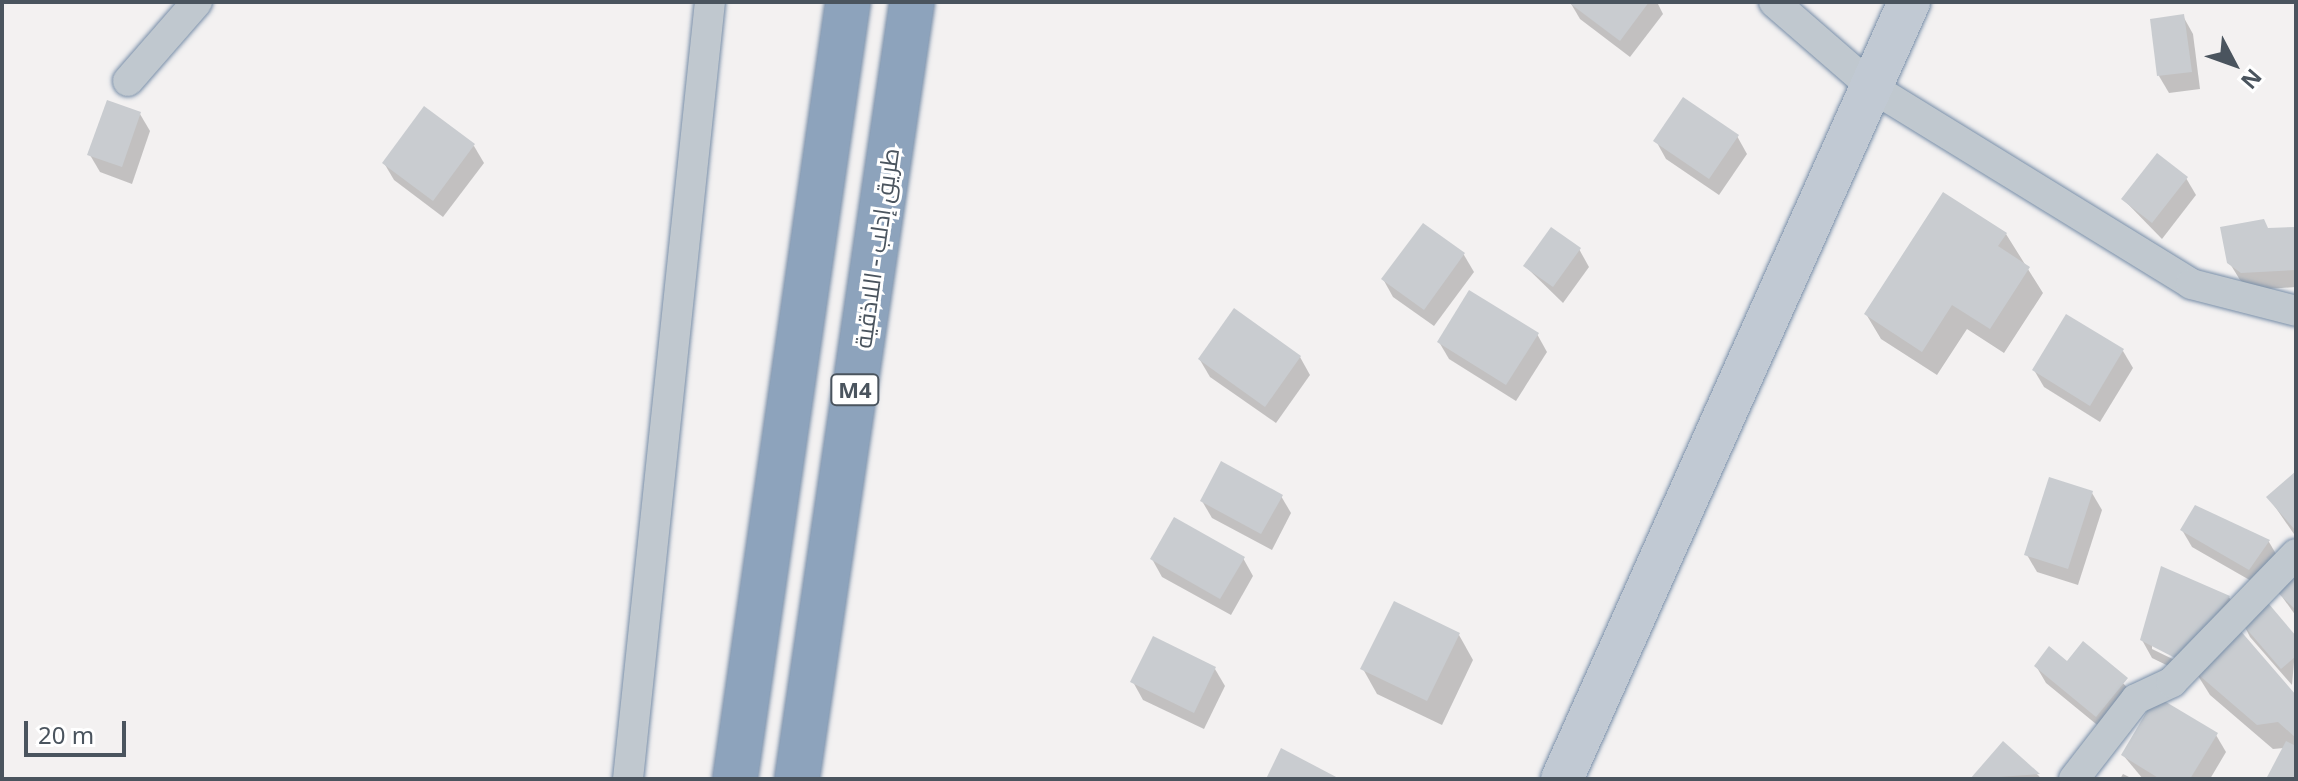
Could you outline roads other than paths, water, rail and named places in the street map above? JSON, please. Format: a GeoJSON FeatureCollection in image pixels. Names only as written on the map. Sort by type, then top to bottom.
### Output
{"type":"FeatureCollection","features":[{"type":"Feature","properties":{"kind":"highway","name":"M4"},"geometry":{"type":"LineString","coordinates":[[735,779],[848,2]]}},
{"type":"Feature","properties":{"kind":"highway","name":"طريق إدلب - اللاذقية"},"geometry":{"type":"LineString","coordinates":[[797,779],[912,2]]}},
{"type":"Feature","properties":{"kind":"main road"},"geometry":{"type":"LineString","coordinates":[[1562,779],[1909,2]]}},
{"type":"Feature","properties":{"kind":"street"},"geometry":{"type":"LineString","coordinates":[[128,81],[197,2]]}},
{"type":"Feature","properties":{"kind":"street"},"geometry":{"type":"LineString","coordinates":[[628,779],[710,2]]}},
{"type":"Feature","properties":{"kind":"street"},"geometry":{"type":"LineString","coordinates":[[1774,2],[1873,88],[2191,284],[2296,311]]}},
{"type":"Feature","properties":{"kind":"street"},"geometry":{"type":"LineString","coordinates":[[2074,779],[2136,699],[2172,682],[2296,554]]}}]}
